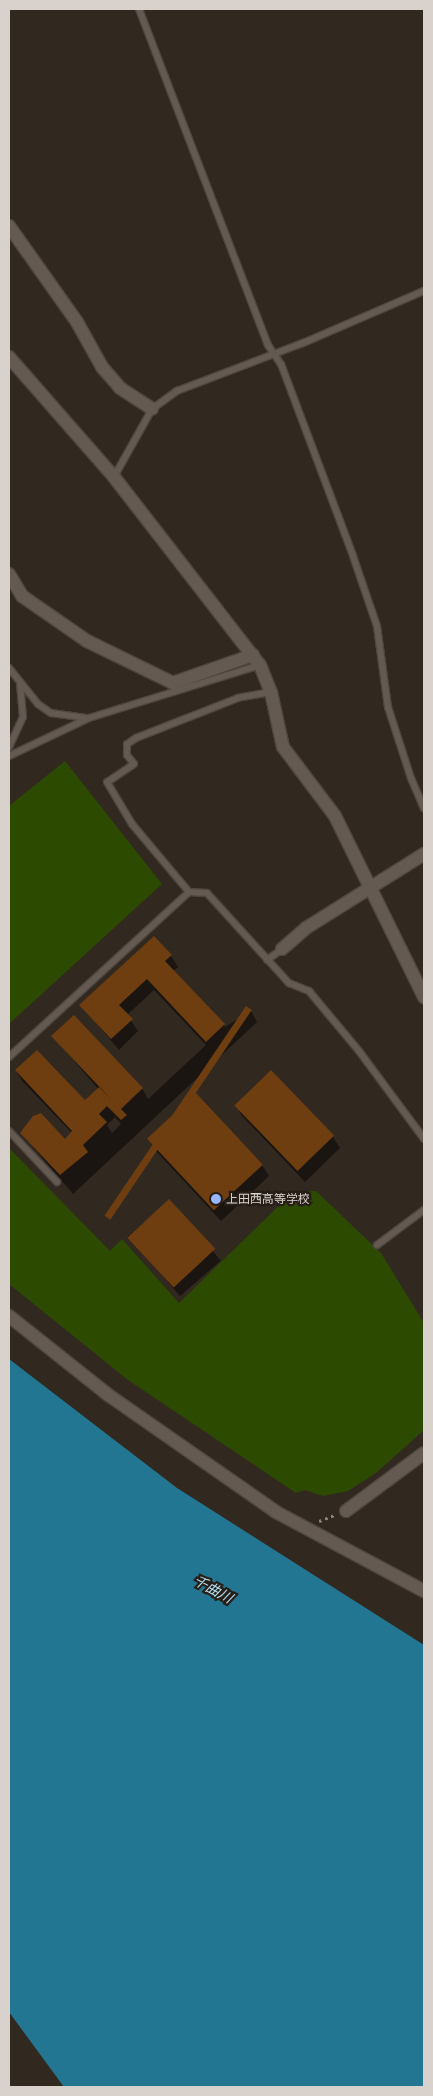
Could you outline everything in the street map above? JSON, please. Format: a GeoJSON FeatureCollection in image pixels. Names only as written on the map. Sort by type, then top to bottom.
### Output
{"type":"FeatureCollection","features":[{"type":"Feature","properties":{"kind":"street"},"geometry":{"type":"LineString","coordinates":[[9,226],[77,322],[102,367],[120,388],[152,409]]}},
{"type":"Feature","properties":{"kind":"street"},"geometry":{"type":"LineString","coordinates":[[9,357],[114,477],[256,660],[271,692],[283,747],[335,816],[424,997]]}},
{"type":"Feature","properties":{"kind":"street"},"geometry":{"type":"LineString","coordinates":[[9,574],[22,596],[79,635],[172,683],[256,660]]}},
{"type":"Feature","properties":{"kind":"street"},"geometry":{"type":"LineString","coordinates":[[282,949],[306,928],[424,854]]}},
{"type":"Feature","properties":{"kind":"street"},"geometry":{"type":"LineString","coordinates":[[9,1316],[107,1394],[186,1452],[276,1512],[424,1591]]}},
{"type":"Feature","properties":{"kind":"street"},"geometry":{"type":"LineString","coordinates":[[346,1511],[424,1453]]}},
{"type":"Feature","properties":{"kind":"lane"},"geometry":{"type":"LineString","coordinates":[[139,9],[268,345],[274,352],[346,537],[377,626],[388,707],[424,808]]}},
{"type":"Feature","properties":{"kind":"lane"},"geometry":{"type":"LineString","coordinates":[[114,477],[152,409],[177,391],[274,352],[303,343],[424,291]]}},
{"type":"Feature","properties":{"kind":"lane"},"geometry":{"type":"LineString","coordinates":[[9,756],[89,718],[256,660]]}},
{"type":"Feature","properties":{"kind":"lane"},"geometry":{"type":"LineString","coordinates":[[9,668],[20,683],[51,713],[89,718]]}},
{"type":"Feature","properties":{"kind":"lane"},"geometry":{"type":"LineString","coordinates":[[9,747],[23,717],[20,683]]}},
{"type":"Feature","properties":{"kind":"lane"},"geometry":{"type":"LineString","coordinates":[[189,892],[132,824],[107,782],[134,764],[127,755],[127,744],[136,738],[238,698],[271,692]]}},
{"type":"Feature","properties":{"kind":"lane"},"geometry":{"type":"LineString","coordinates":[[9,1057],[189,892],[207,893],[289,983],[309,991],[359,1051],[424,1139]]}},
{"type":"Feature","properties":{"kind":"lane"},"geometry":{"type":"LineString","coordinates":[[267,960],[282,949]]}},
{"type":"Feature","properties":{"kind":"lane"},"geometry":{"type":"LineString","coordinates":[[9,1131],[57,1182]]}},
{"type":"Feature","properties":{"kind":"lane"},"geometry":{"type":"LineString","coordinates":[[377,1245],[424,1210]]}},
{"type":"Feature","properties":{"kind":"path"},"geometry":{"type":"LineString","coordinates":[[305,1526],[346,1511]]}},
{"type":"Feature","properties":{"kind":"green space"},"geometry":{"type":"Polygon","coordinates":[[[65,761],[162,884],[9,1024],[9,806],[65,761]]]}},
{"type":"Feature","properties":{"kind":"green space"},"geometry":{"type":"Polygon","coordinates":[[[9,1148],[110,1251],[122,1239],[179,1303],[293,1192],[316,1191],[381,1253],[424,1323],[424,1430],[376,1473],[348,1491],[323,1496],[305,1490],[296,1493],[128,1380],[9,1284],[9,1148]]]}},
{"type":"Feature","properties":{"kind":"water","name":"千曲川"},"geometry":{"type":"Polygon","coordinates":[[[9,1359],[177,1488],[424,1645],[424,2087],[64,2087],[9,2012],[9,1359]]]}},
{"type":"Feature","properties":{"kind":"building"},"geometry":{"type":"Polygon","coordinates":[[[154,936],[172,955],[165,961],[225,1024],[206,1042],[147,979],[119,1005],[133,1019],[111,1039],[79,1005],[154,936]]]}},
{"type":"Feature","properties":{"kind":"building"},"geometry":{"type":"Polygon","coordinates":[[[246,1006],[252,1010],[110,1220],[105,1216],[246,1006]]]}},
{"type":"Feature","properties":{"kind":"building"},"geometry":{"type":"Polygon","coordinates":[[[74,1015],[143,1088],[121,1109],[127,1115],[121,1120],[107,1106],[99,1114],[107,1122],[83,1145],[88,1152],[60,1175],[20,1133],[33,1116],[41,1113],[65,1139],[72,1131],[15,1070],[37,1050],[85,1100],[99,1087],[111,1099],[51,1036],[74,1015]]]}},
{"type":"Feature","properties":{"kind":"building"},"geometry":{"type":"Polygon","coordinates":[[[271,1070],[334,1135],[298,1171],[234,1105],[271,1070]]]}},
{"type":"Feature","properties":{"kind":"building"},"geometry":{"type":"Polygon","coordinates":[[[196,1093],[263,1165],[214,1210],[147,1139],[196,1093]]]}},
{"type":"Feature","properties":{"kind":"building"},"geometry":{"type":"Polygon","coordinates":[[[169,1199],[215,1249],[174,1288],[127,1238],[169,1199]]]}},
{"type":"Feature","properties":{"kind":"place","name":"上田西高等学校"},"geometry":{"type":"Point","coordinates":[216,1199]}}]}
